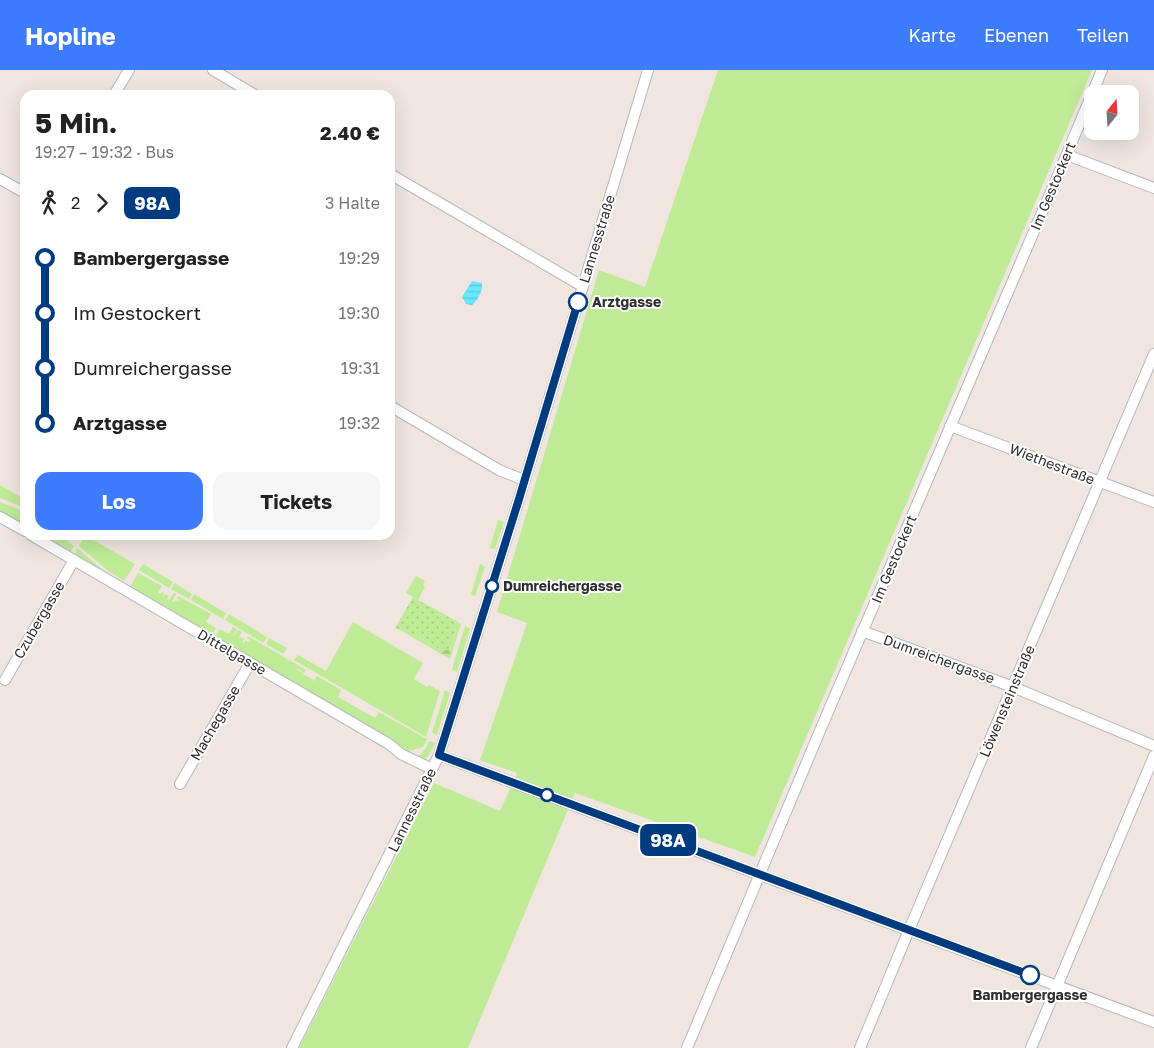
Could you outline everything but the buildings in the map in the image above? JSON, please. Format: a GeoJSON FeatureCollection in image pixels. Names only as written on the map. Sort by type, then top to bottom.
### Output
{"type":"FeatureCollection","features":[{"type":"Feature","properties":{"kind":"street"},"geometry":{"type":"LineString","coordinates":[[117,90],[129,70]]}},
{"type":"Feature","properties":{"kind":"street"},"geometry":{"type":"LineString","coordinates":[[213,70],[247,90]]}},
{"type":"Feature","properties":{"kind":"street","name":"Lannesstraße"},"geometry":{"type":"LineString","coordinates":[[292,1048],[439,755],[648,70]]}},
{"type":"Feature","properties":{"kind":"street","name":"Im Gestockert"},"geometry":{"type":"LineString","coordinates":[[687,1048],[862,631],[1102,70]]}},
{"type":"Feature","properties":{"kind":"street"},"geometry":{"type":"LineString","coordinates":[[1067,154],[1154,188]]}},
{"type":"Feature","properties":{"kind":"street"},"geometry":{"type":"LineString","coordinates":[[395,177],[582,286]]}},
{"type":"Feature","properties":{"kind":"street"},"geometry":{"type":"LineString","coordinates":[[0,179],[20,190]]}},
{"type":"Feature","properties":{"kind":"street","name":"Löwensteinstraße"},"geometry":{"type":"LineString","coordinates":[[860,1048],[1154,354]]}},
{"type":"Feature","properties":{"kind":"street"},"geometry":{"type":"LineString","coordinates":[[395,409],[499,470],[524,480]]}},
{"type":"Feature","properties":{"kind":"street","name":"Wiethestraße"},"geometry":{"type":"LineString","coordinates":[[950,426],[1154,502]]}},
{"type":"Feature","properties":{"kind":"street"},"geometry":{"type":"LineString","coordinates":[[0,517],[20,528]]}},
{"type":"Feature","properties":{"kind":"street","name":"Dittelgasse"},"geometry":{"type":"LineString","coordinates":[[40,540],[389,744],[401,754],[432,770]]}},
{"type":"Feature","properties":{"kind":"street","name":"Czubergasse"},"geometry":{"type":"LineString","coordinates":[[5,680],[74,560]]}},
{"type":"Feature","properties":{"kind":"street","name":"Dumreichergasse"},"geometry":{"type":"LineString","coordinates":[[862,631],[1013,687],[1154,746]]}},
{"type":"Feature","properties":{"kind":"street","name":"Machegasse"},"geometry":{"type":"LineString","coordinates":[[180,784],[250,663]]}},
{"type":"Feature","properties":{"kind":"street"},"geometry":{"type":"LineString","coordinates":[[439,755],[1154,1022]]}},
{"type":"Feature","properties":{"kind":"street"},"geometry":{"type":"LineString","coordinates":[[1031,1048],[1154,756]]}},
{"type":"Feature","properties":{"kind":"green space"},"geometry":{"type":"Polygon","coordinates":[[[718,70],[1092,70],[755,857],[575,793],[468,1048],[299,1048],[434,783],[500,811],[517,773],[480,760],[527,623],[497,612],[599,270],[645,287],[718,70]]]}},
{"type":"Feature","properties":{"kind":"green space"},"geometry":{"type":"Polygon","coordinates":[[[0,485],[20,497],[20,506],[0,498],[0,485]]]}},
{"type":"Feature","properties":{"kind":"green space"},"geometry":{"type":"Polygon","coordinates":[[[0,502],[20,510],[20,524],[0,512],[0,502]]]}},
{"type":"Feature","properties":{"kind":"green space"},"geometry":{"type":"Polygon","coordinates":[[[498,520],[504,522],[495,549],[490,548],[498,520]]]}},
{"type":"Feature","properties":{"kind":"green space"},"geometry":{"type":"Polygon","coordinates":[[[48,540],[67,540],[74,546],[70,553],[48,540]]]}},
{"type":"Feature","properties":{"kind":"green space"},"geometry":{"type":"Polygon","coordinates":[[[82,540],[94,540],[135,564],[124,581],[107,570],[79,546],[82,540]]]}},
{"type":"Feature","properties":{"kind":"green space"},"geometry":{"type":"Polygon","coordinates":[[[77,548],[102,569],[94,567],[74,555],[77,548]]]}},
{"type":"Feature","properties":{"kind":"green space"},"geometry":{"type":"Polygon","coordinates":[[[143,564],[173,582],[169,588],[139,570],[143,564]]]}},
{"type":"Feature","properties":{"kind":"green space"},"geometry":{"type":"Polygon","coordinates":[[[480,564],[485,567],[475,596],[471,594],[480,564]]]}},
{"type":"Feature","properties":{"kind":"green space"},"geometry":{"type":"Polygon","coordinates":[[[138,573],[162,586],[158,593],[164,593],[163,596],[166,594],[169,596],[167,599],[169,600],[174,593],[176,594],[172,602],[179,601],[178,596],[211,614],[206,622],[216,628],[212,636],[130,587],[138,573]]]}},
{"type":"Feature","properties":{"kind":"green space"},"geometry":{"type":"Polygon","coordinates":[[[416,576],[425,581],[423,585],[425,587],[418,600],[406,593],[416,576]]]}},
{"type":"Feature","properties":{"kind":"green space"},"geometry":{"type":"Polygon","coordinates":[[[175,583],[192,594],[189,599],[171,589],[175,583]]]}},
{"type":"Feature","properties":{"kind":"green space"},"geometry":{"type":"Polygon","coordinates":[[[194,594],[226,613],[223,619],[191,600],[194,594]]]}},
{"type":"Feature","properties":{"kind":"green space"},"geometry":{"type":"Polygon","coordinates":[[[413,597],[458,622],[450,649],[443,651],[406,630],[395,628],[413,597]]]}},
{"type":"Feature","properties":{"kind":"green space"},"geometry":{"type":"Polygon","coordinates":[[[229,614],[267,637],[263,643],[225,620],[229,614]]]}},
{"type":"Feature","properties":{"kind":"green space"},"geometry":{"type":"Polygon","coordinates":[[[353,622],[423,663],[414,679],[427,687],[429,685],[440,691],[426,737],[294,660],[298,655],[326,671],[353,622]]]}},
{"type":"Feature","properties":{"kind":"green space"},"geometry":{"type":"Polygon","coordinates":[[[458,622],[461,624],[450,659],[400,630],[406,630],[443,651],[450,649],[458,622]]]}},
{"type":"Feature","properties":{"kind":"green space"},"geometry":{"type":"Polygon","coordinates":[[[465,626],[470,629],[457,672],[452,669],[465,626]]]}},
{"type":"Feature","properties":{"kind":"green space"},"geometry":{"type":"Polygon","coordinates":[[[233,627],[237,629],[233,637],[238,630],[242,632],[238,639],[240,637],[244,639],[242,642],[249,642],[248,636],[306,670],[304,673],[296,669],[304,674],[303,677],[305,675],[314,680],[313,683],[317,676],[341,690],[338,697],[375,718],[379,712],[427,739],[423,747],[409,751],[214,638],[220,629],[229,634],[233,627]]]}},
{"type":"Feature","properties":{"kind":"green space"},"geometry":{"type":"Polygon","coordinates":[[[269,638],[287,648],[283,654],[266,644],[269,638]]]}},
{"type":"Feature","properties":{"kind":"green space"},"geometry":{"type":"Polygon","coordinates":[[[445,690],[450,693],[437,735],[432,733],[445,690]]]}},
{"type":"Feature","properties":{"kind":"green space"},"geometry":{"type":"Polygon","coordinates":[[[429,741],[435,743],[429,755],[425,759],[417,758],[426,748],[429,741]]]}},
{"type":"Feature","properties":{"kind":"water"},"geometry":{"type":"Polygon","coordinates":[[[472,281],[482,283],[482,289],[472,305],[466,304],[462,297],[472,281]]]}},
{"type":"Feature","properties":{"kind":"bus line","name":"98A"},"geometry":{"type":"LineString","coordinates":[[578,302],[439,755],[1030,975]]}},
{"type":"Feature","properties":{"kind":"place","name":"Arztgasse"},"geometry":{"type":"Point","coordinates":[578,302]}},
{"type":"Feature","properties":{"kind":"place","name":"Dumreichergasse"},"geometry":{"type":"Point","coordinates":[492,586]}},
{"type":"Feature","properties":{"kind":"place","name":"Bambergergasse"},"geometry":{"type":"Point","coordinates":[1030,975]}}]}
